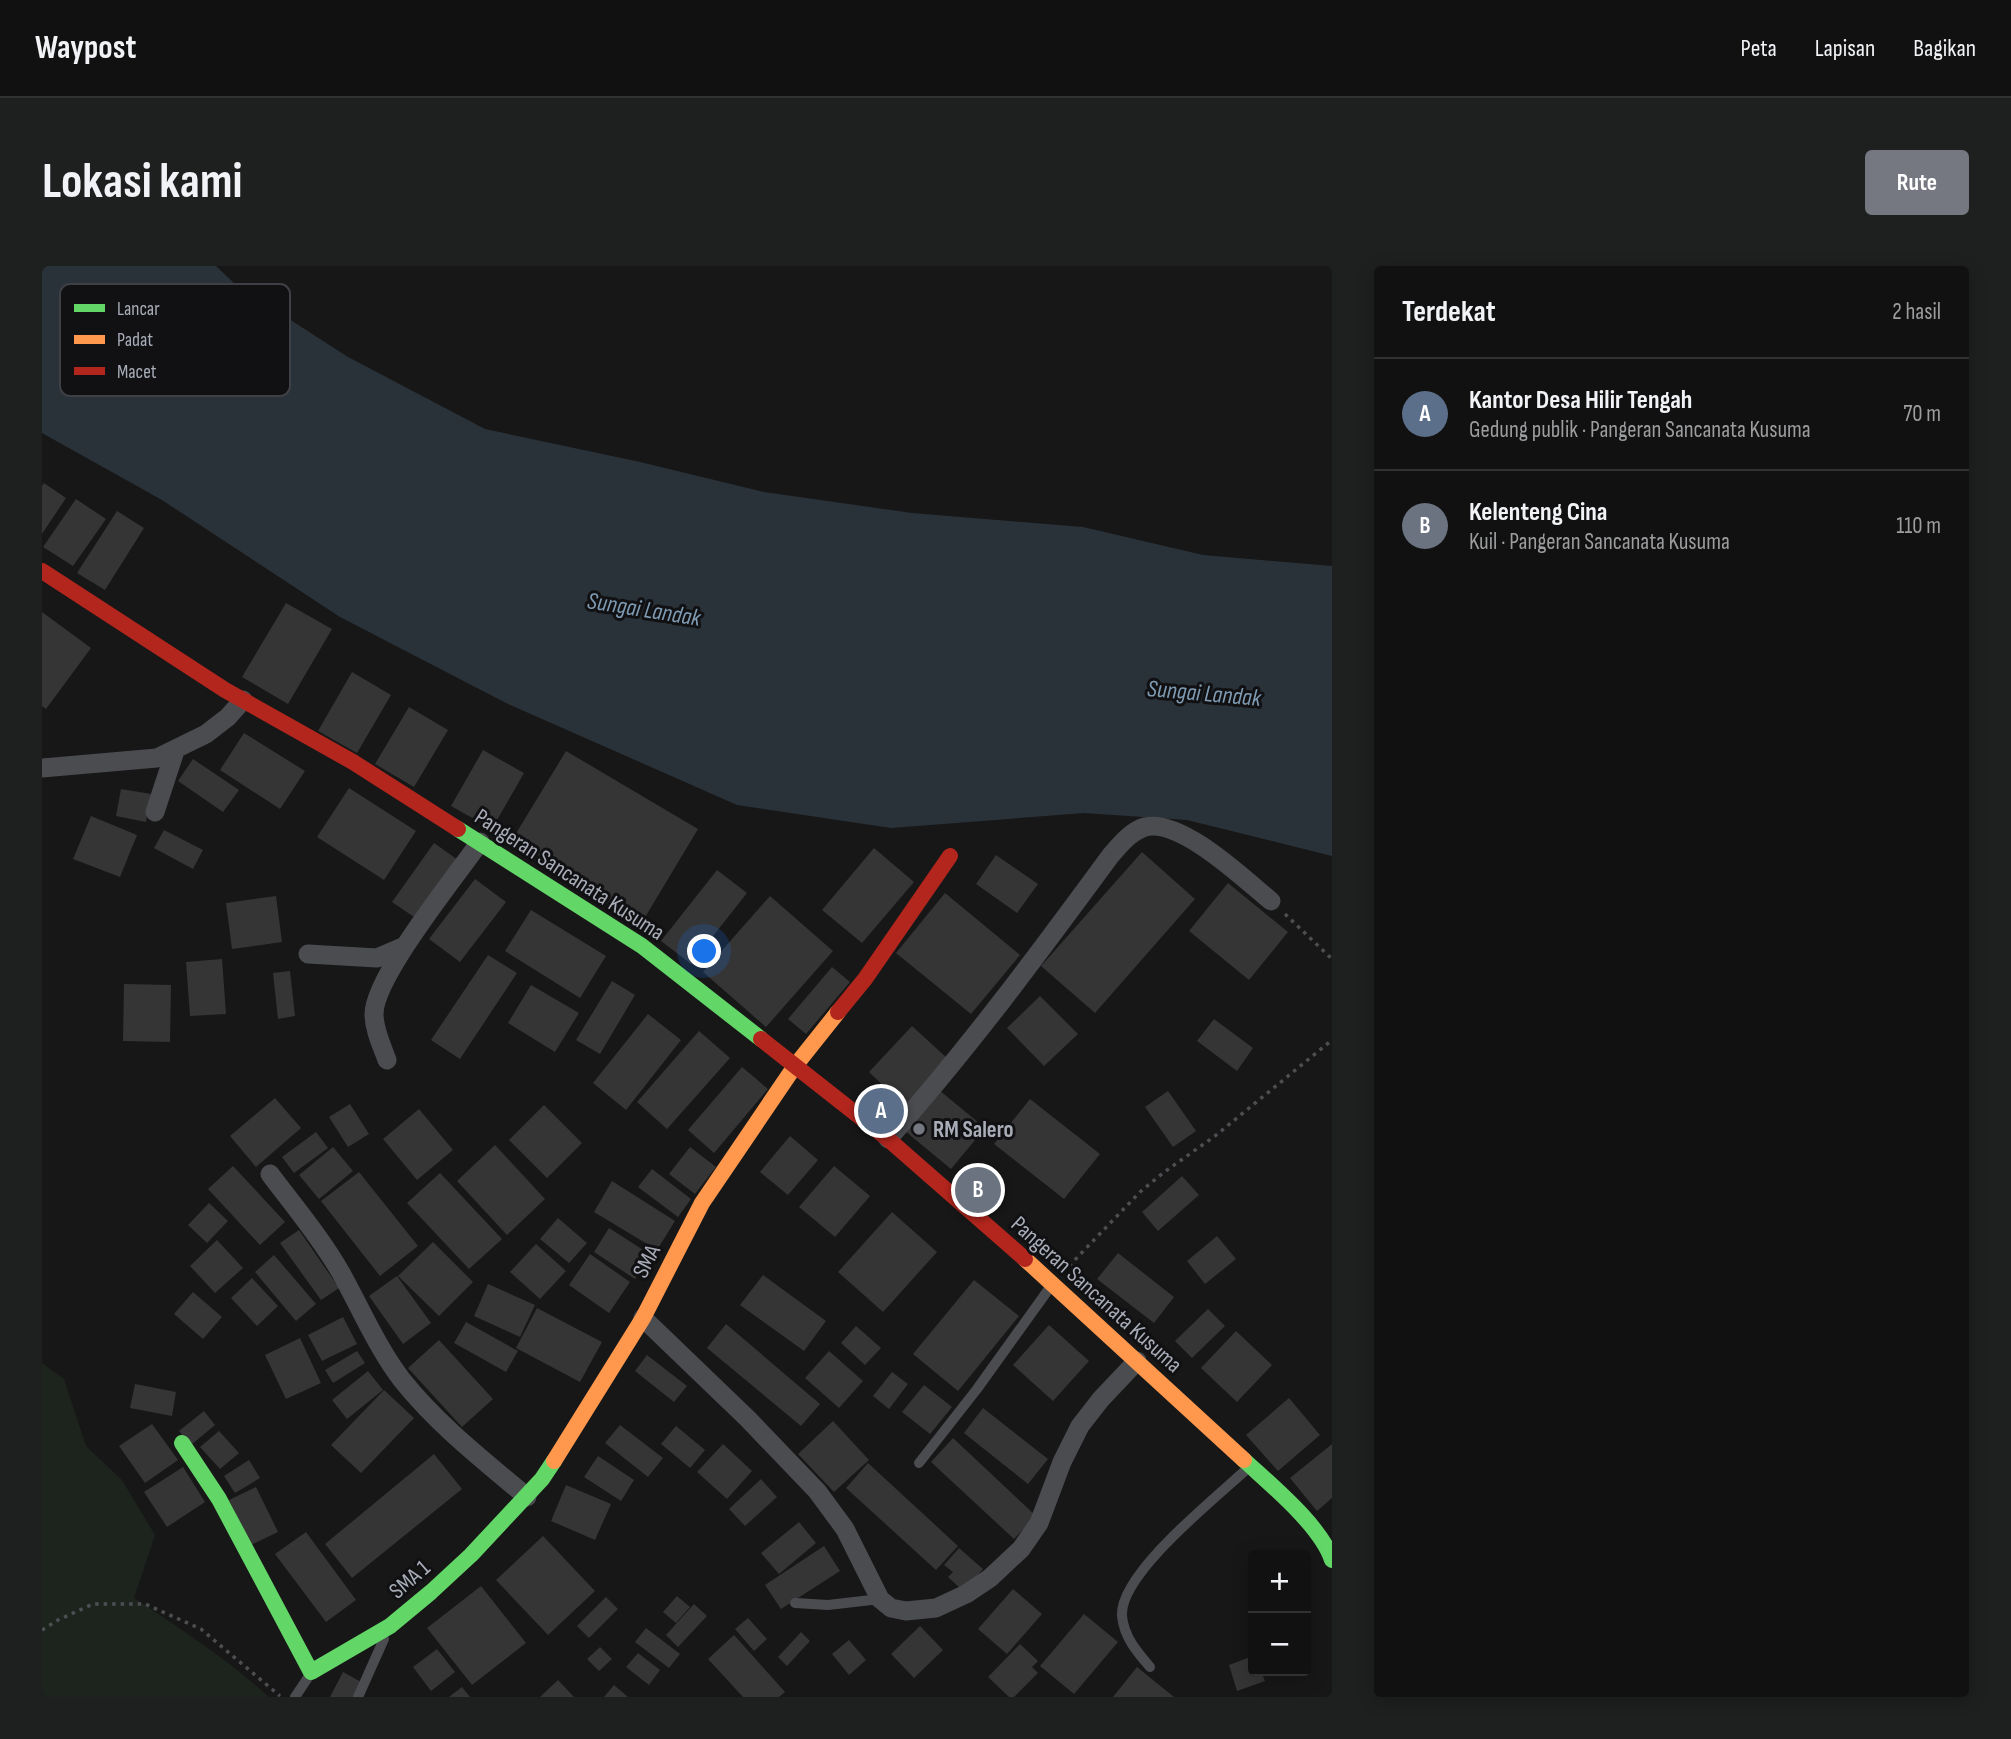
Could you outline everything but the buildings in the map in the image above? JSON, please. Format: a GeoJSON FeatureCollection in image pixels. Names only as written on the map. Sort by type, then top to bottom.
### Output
{"type":"FeatureCollection","features":[{"type":"Feature","properties":{"kind":"street","name":"Pangeran Sancanata Kusuma"},"geometry":{"type":"LineString","coordinates":[[42,571],[225,690],[353,762],[642,946],[888,1139],[1053,1283],[1251,1465],[1298,1511],[1330,1552]]}},
{"type":"Feature","properties":{"kind":"street"},"geometry":{"type":"LineString","coordinates":[[42,768],[146,760],[175,751],[228,718],[243,700]]}},
{"type":"Feature","properties":{"kind":"street"},"geometry":{"type":"LineString","coordinates":[[155,812],[175,751]]}},
{"type":"Feature","properties":{"kind":"street"},"geometry":{"type":"LineString","coordinates":[[888,1139],[942,1078],[997,1009],[1111,855],[1133,834],[1146,827],[1168,828],[1222,861],[1271,901]]}},
{"type":"Feature","properties":{"kind":"street"},"geometry":{"type":"LineString","coordinates":[[387,1060],[375,1025],[375,1007],[389,972],[480,842]]}},
{"type":"Feature","properties":{"kind":"street","name":"SMA"},"geometry":{"type":"LineString","coordinates":[[542,1479],[643,1318],[702,1203],[796,1066],[865,979],[950,856]]}},
{"type":"Feature","properties":{"kind":"street"},"geometry":{"type":"LineString","coordinates":[[308,954],[377,958],[405,946]]}},
{"type":"Feature","properties":{"kind":"street"},"geometry":{"type":"LineString","coordinates":[[270,1174],[321,1241],[385,1355],[401,1378],[447,1430],[527,1497]]}},
{"type":"Feature","properties":{"kind":"street"},"geometry":{"type":"LineString","coordinates":[[643,1318],[748,1419],[817,1491],[845,1529],[880,1599],[891,1608],[906,1611],[936,1608],[966,1594],[990,1578],[1032,1534],[1070,1442],[1101,1399],[1137,1361]]}},
{"type":"Feature","properties":{"kind":"street"},"geometry":{"type":"LineString","coordinates":[[182,1443],[219,1499],[311,1672]]}},
{"type":"Feature","properties":{"kind":"street","name":"SMA 1"},"geometry":{"type":"LineString","coordinates":[[311,1672],[324,1662],[390,1626],[471,1555],[542,1479]]}},
{"type":"Feature","properties":{"kind":"lane"},"geometry":{"type":"LineString","coordinates":[[919,1463],[1053,1283]]}},
{"type":"Feature","properties":{"kind":"lane"},"geometry":{"type":"LineString","coordinates":[[1150,1667],[1128,1638],[1122,1614],[1134,1581],[1160,1550],[1251,1465]]}},
{"type":"Feature","properties":{"kind":"lane"},"geometry":{"type":"LineString","coordinates":[[795,1604],[828,1605],[880,1599]]}},
{"type":"Feature","properties":{"kind":"lane"},"geometry":{"type":"LineString","coordinates":[[358,1697],[390,1626]]}},
{"type":"Feature","properties":{"kind":"lane","name":"SMA 1"},"geometry":{"type":"LineString","coordinates":[[295,1697],[311,1672]]}},
{"type":"Feature","properties":{"kind":"path"},"geometry":{"type":"LineString","coordinates":[[1271,901],[1332,960]]}},
{"type":"Feature","properties":{"kind":"path"},"geometry":{"type":"LineString","coordinates":[[1053,1283],[1140,1192],[1163,1172],[1215,1136],[1332,1041]]}},
{"type":"Feature","properties":{"kind":"path"},"geometry":{"type":"LineString","coordinates":[[42,1629],[93,1604],[145,1604],[201,1629],[281,1697]]}},
{"type":"Feature","properties":{"kind":"shaded area"},"geometry":{"type":"Polygon","coordinates":[[[42,1363],[64,1379],[86,1446],[122,1480],[155,1535],[134,1598],[220,1657],[269,1697],[42,1697],[42,1363]]]}},
{"type":"Feature","properties":{"kind":"water","name":"Sungai Landak"},"geometry":{"type":"Polygon","coordinates":[[[42,266],[216,266],[235,284],[60,284],[60,396],[290,396],[290,320],[348,357],[485,429],[764,492],[912,513],[1083,527],[1203,555],[1332,566],[1332,856],[1187,820],[1084,813],[891,828],[737,805],[506,703],[340,617],[162,500],[42,433],[42,266]]]}},
{"type":"Feature","properties":{"kind":"traffic: fast"},"geometry":{"type":"LineString","coordinates":[[458,829],[642,946],[761,1039]]}},
{"type":"Feature","properties":{"kind":"traffic: fast"},"geometry":{"type":"LineString","coordinates":[[182,1443],[219,1499],[311,1672],[390,1626],[431,1592],[471,1555],[542,1479],[554,1461]]}},
{"type":"Feature","properties":{"kind":"traffic: fast"},"geometry":{"type":"LineString","coordinates":[[1244,1460],[1306,1520],[1332,1560]]}},
{"type":"Feature","properties":{"kind":"traffic: slow"},"geometry":{"type":"LineString","coordinates":[[554,1461],[643,1318],[702,1203],[795,1066],[838,1012]]}},
{"type":"Feature","properties":{"kind":"traffic: slow"},"geometry":{"type":"LineString","coordinates":[[1025,1259],[1244,1460]]}},
{"type":"Feature","properties":{"kind":"traffic: jam"},"geometry":{"type":"LineString","coordinates":[[42,571],[225,690],[353,762],[458,829]]}},
{"type":"Feature","properties":{"kind":"traffic: jam"},"geometry":{"type":"LineString","coordinates":[[838,1012],[865,979],[950,856]]}},
{"type":"Feature","properties":{"kind":"traffic: jam"},"geometry":{"type":"LineString","coordinates":[[761,1039],[888,1139],[1025,1259]]}},
{"type":"Feature","properties":{"kind":"place","name":"Kantor Desa Hilir Tengah"},"geometry":{"type":"Point","coordinates":[881,1111]}},
{"type":"Feature","properties":{"kind":"place","name":"RM Salero"},"geometry":{"type":"Point","coordinates":[919,1129]}},
{"type":"Feature","properties":{"kind":"place","name":"Kelenteng Cina"},"geometry":{"type":"Point","coordinates":[978,1190]}}]}
